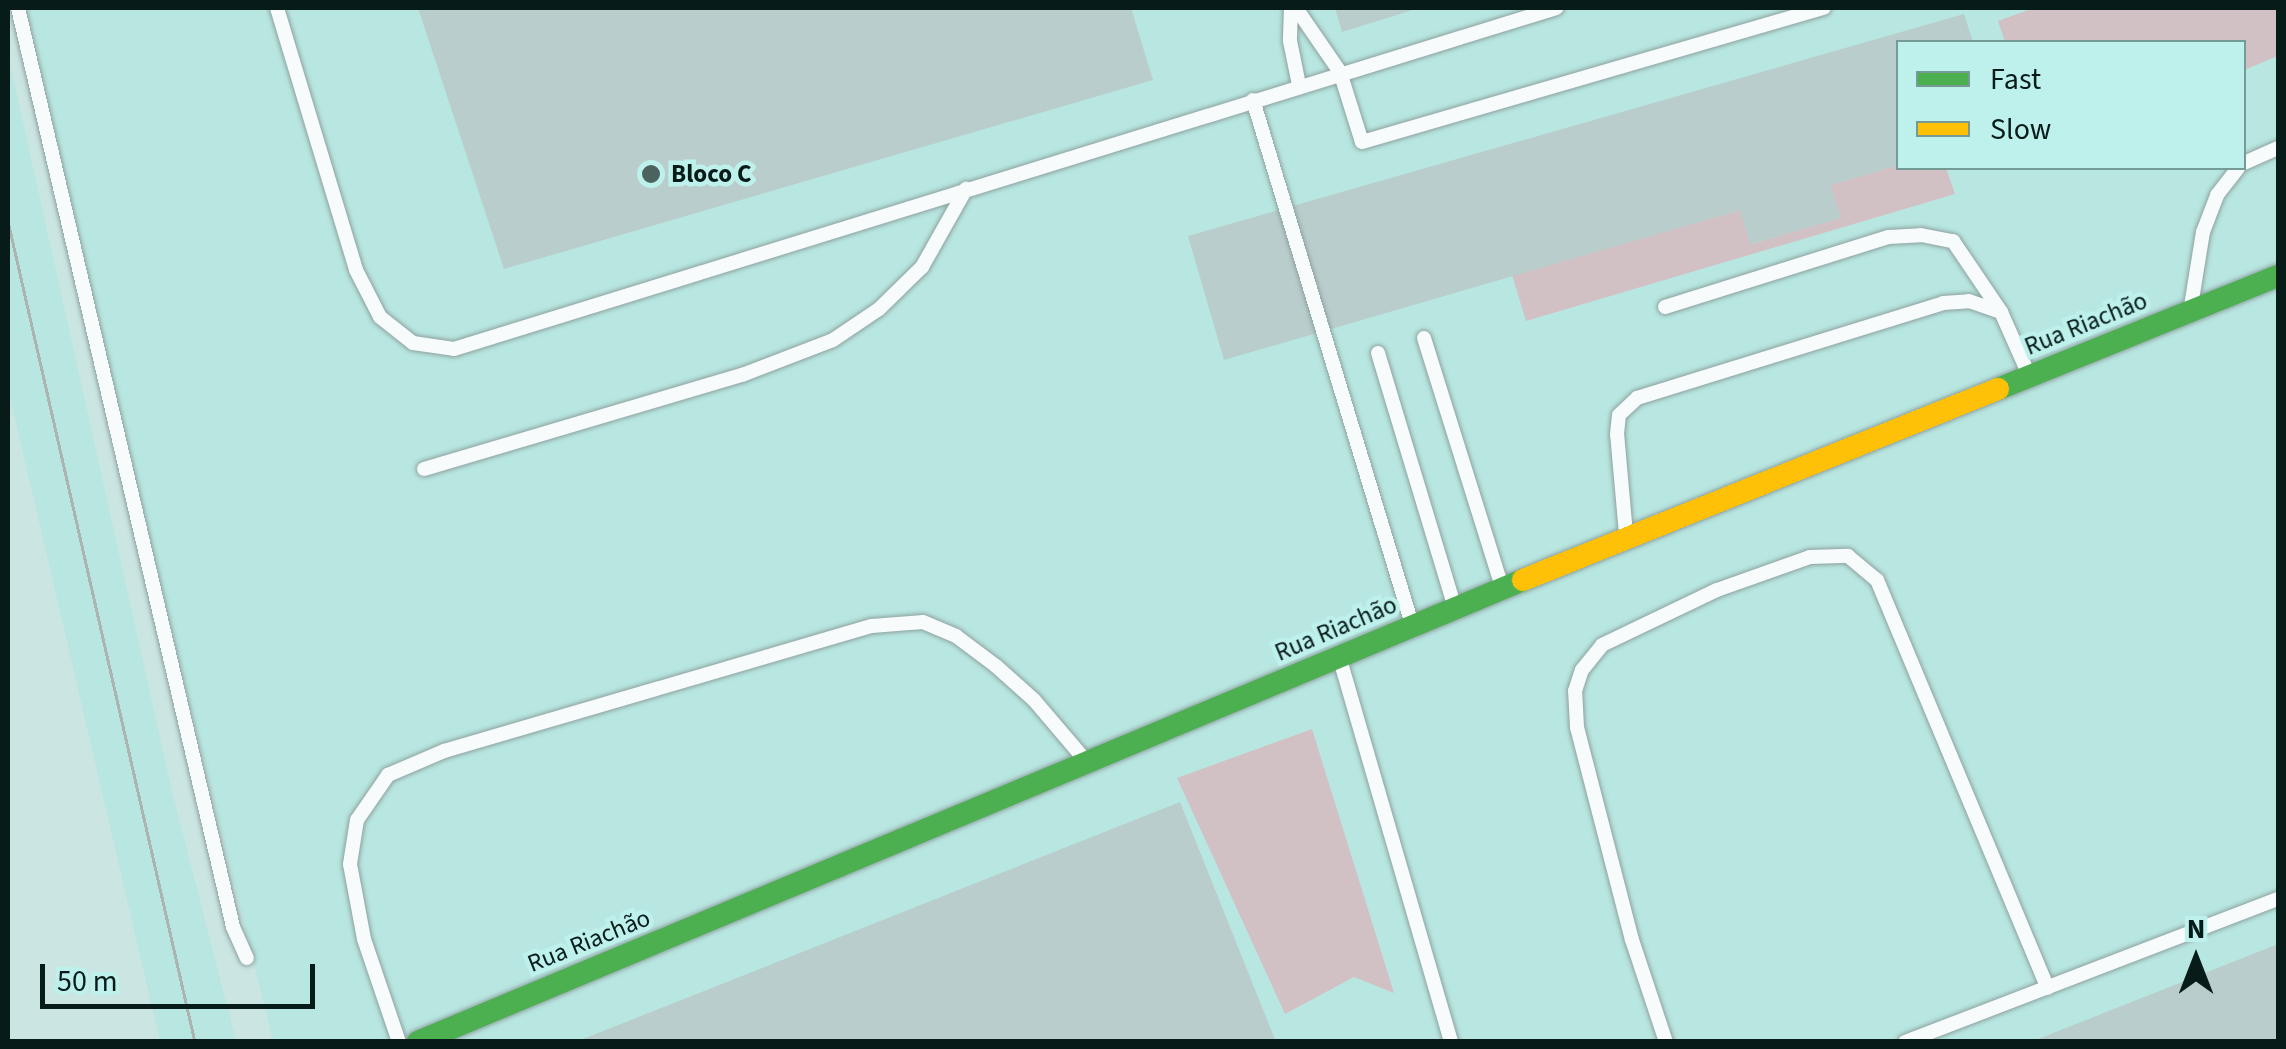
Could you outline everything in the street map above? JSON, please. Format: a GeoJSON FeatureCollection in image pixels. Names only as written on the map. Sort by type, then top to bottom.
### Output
{"type":"FeatureCollection","features":[{"type":"Feature","properties":{"kind":"street","name":"Rua Riachão"},"geometry":{"type":"LineString","coordinates":[[418,1042],[1089,764],[1455,607],[2278,276]]}},
{"type":"Feature","properties":{"kind":"lane"},"geometry":{"type":"LineString","coordinates":[[18,8],[233,928],[247,958]]}},
{"type":"Feature","properties":{"kind":"lane"},"geometry":{"type":"LineString","coordinates":[[277,8],[356,270],[380,317],[413,343],[454,349],[1556,8]]}},
{"type":"Feature","properties":{"kind":"lane"},"geometry":{"type":"LineString","coordinates":[[1294,8],[1340,72],[1362,142],[1824,8]]}},
{"type":"Feature","properties":{"kind":"lane"},"geometry":{"type":"LineString","coordinates":[[1294,8],[1290,42],[1299,85]]}},
{"type":"Feature","properties":{"kind":"lane"},"geometry":{"type":"LineString","coordinates":[[1253,100],[1413,626]]}},
{"type":"Feature","properties":{"kind":"lane"},"geometry":{"type":"LineString","coordinates":[[2246,163],[2278,148]]}},
{"type":"Feature","properties":{"kind":"lane"},"geometry":{"type":"LineString","coordinates":[[2190,311],[2203,232],[2217,195],[2237,170]]}},
{"type":"Feature","properties":{"kind":"lane"},"geometry":{"type":"LineString","coordinates":[[424,469],[742,375],[833,340],[879,309],[922,267],[966,189]]}},
{"type":"Feature","properties":{"kind":"lane"},"geometry":{"type":"LineString","coordinates":[[1665,307],[1888,237],[1921,235],[1953,242],[2001,312],[2030,377]]}},
{"type":"Feature","properties":{"kind":"lane"},"geometry":{"type":"LineString","coordinates":[[1627,540],[1617,434],[1619,414],[1637,398],[1943,303],[1969,301],[2001,312]]}},
{"type":"Feature","properties":{"kind":"lane"},"geometry":{"type":"LineString","coordinates":[[1424,338],[1502,589]]}},
{"type":"Feature","properties":{"kind":"lane"},"geometry":{"type":"LineString","coordinates":[[1378,352],[1455,607]]}},
{"type":"Feature","properties":{"kind":"lane"},"geometry":{"type":"LineString","coordinates":[[1666,1042],[1632,940],[1577,728],[1575,691],[1582,670],[1602,646],[1716,590],[1810,557],[1848,556],[1877,580],[2048,988]]}},
{"type":"Feature","properties":{"kind":"lane"},"geometry":{"type":"LineString","coordinates":[[399,1042],[364,939],[350,864],[358,820],[388,776],[444,750],[872,626],[923,622],[956,636],[996,666],[1034,700],[1089,764]]}},
{"type":"Feature","properties":{"kind":"lane"},"geometry":{"type":"LineString","coordinates":[[1340,657],[1451,1042]]}},
{"type":"Feature","properties":{"kind":"lane"},"geometry":{"type":"LineString","coordinates":[[1908,1041],[2278,899]]}},
{"type":"Feature","properties":{"kind":"shaded area"},"geometry":{"type":"Polygon","coordinates":[[[18,8],[2278,8],[2278,1041],[273,1041],[18,8]]]}},
{"type":"Feature","properties":{"kind":"shaded area"},"geometry":{"type":"Polygon","coordinates":[[[2034,8],[2278,8],[2278,56],[2246,69],[2246,40],[2004,40],[1998,21],[2034,8]]]}},
{"type":"Feature","properties":{"kind":"shaded area"},"geometry":{"type":"Polygon","coordinates":[[[8,56],[172,792],[236,1041],[160,1041],[8,388],[8,56]]]}},
{"type":"Feature","properties":{"kind":"shaded area"},"geometry":{"type":"Polygon","coordinates":[[[1896,166],[1896,170],[1947,170],[1955,194],[1526,321],[1512,275],[1740,210],[1751,244],[1840,218],[1830,185],[1896,166]]]}},
{"type":"Feature","properties":{"kind":"shaded area"},"geometry":{"type":"Polygon","coordinates":[[[1312,729],[1394,993],[1354,977],[1285,1014],[1177,778],[1312,729]]]}},
{"type":"Feature","properties":{"kind":"building","name":"Bloco C"},"geometry":{"type":"Polygon","coordinates":[[[418,8],[1131,8],[1153,80],[504,269],[418,8]]]}},
{"type":"Feature","properties":{"kind":"building"},"geometry":{"type":"Polygon","coordinates":[[[1335,8],[1419,8],[1342,32],[1335,8]]]}},
{"type":"Feature","properties":{"kind":"building"},"geometry":{"type":"Polygon","coordinates":[[[1964,14],[1972,40],[1896,40],[1896,166],[1830,185],[1841,218],[1750,244],[1740,210],[1224,360],[1188,236],[1964,14]]]}},
{"type":"Feature","properties":{"kind":"building"},"geometry":{"type":"Polygon","coordinates":[[[1180,802],[1276,1042],[578,1042],[578,1041],[1180,802]]]}},
{"type":"Feature","properties":{"kind":"building"},"geometry":{"type":"Polygon","coordinates":[[[2278,944],[2278,1042],[2033,1042],[2033,1041],[2278,944]]]}},
{"type":"Feature","properties":{"kind":"tram line"},"geometry":{"type":"LineString","coordinates":[[8,221],[195,1042]]}},
{"type":"Feature","properties":{"kind":"traffic: fast"},"geometry":{"type":"LineString","coordinates":[[1998,389],[2278,276]]}},
{"type":"Feature","properties":{"kind":"traffic: fast"},"geometry":{"type":"LineString","coordinates":[[418,1042],[1523,580]]}},
{"type":"Feature","properties":{"kind":"traffic: slow"},"geometry":{"type":"LineString","coordinates":[[1523,580],[1998,389]]}},
{"type":"Feature","properties":{"kind":"place","name":"Bloco C"},"geometry":{"type":"Point","coordinates":[651,174]}}]}
